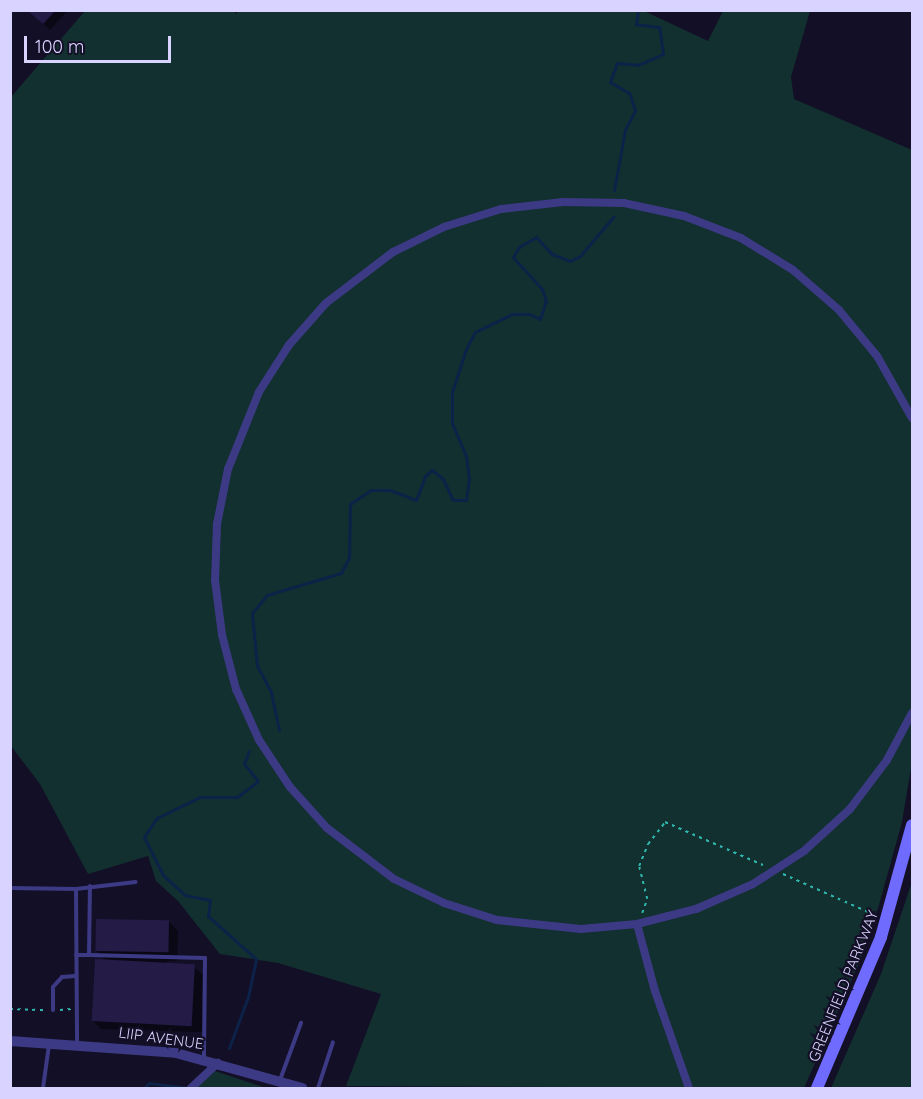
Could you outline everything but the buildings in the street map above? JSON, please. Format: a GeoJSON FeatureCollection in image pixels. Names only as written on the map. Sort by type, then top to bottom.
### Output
{"type":"FeatureCollection","features":[{"type":"Feature","properties":{"kind":"main road","name":"GREENFIELD PARKWAY"},"geometry":{"type":"LineString","coordinates":[[817,1089],[887,920],[912,825]]}},
{"type":"Feature","properties":{"kind":"street"},"geometry":{"type":"LineString","coordinates":[[912,418],[894,382],[859,333],[817,289],[768,253],[684,216],[593,201],[501,209],[444,227],[393,252],[326,303],[289,345],[259,392],[237,443],[224,487],[215,580],[222,635],[236,689],[279,772],[308,808],[348,847],[394,879],[444,903],[497,920],[534,926],[581,929],[637,924],[706,905],[776,871],[804,851],[850,809],[887,760],[912,713]]}},
{"type":"Feature","properties":{"kind":"street"},"geometry":{"type":"LineString","coordinates":[[637,924],[655,991],[689,1089]]}},
{"type":"Feature","properties":{"kind":"street","name":"LIIP AVENUE"},"geometry":{"type":"LineString","coordinates":[[10,1041],[76,1043],[204,1059],[302,1089]]}},
{"type":"Feature","properties":{"kind":"street"},"geometry":{"type":"LineString","coordinates":[[191,1089],[219,1062]]}},
{"type":"Feature","properties":{"kind":"lane"},"geometry":{"type":"LineString","coordinates":[[10,888],[76,889],[136,882]]}},
{"type":"Feature","properties":{"kind":"lane"},"geometry":{"type":"LineString","coordinates":[[89,955],[90,886]]}},
{"type":"Feature","properties":{"kind":"lane"},"geometry":{"type":"LineString","coordinates":[[76,889],[75,976],[78,1009],[76,1043]]}},
{"type":"Feature","properties":{"kind":"lane"},"geometry":{"type":"LineString","coordinates":[[76,955],[205,958],[204,1059]]}},
{"type":"Feature","properties":{"kind":"lane"},"geometry":{"type":"LineString","coordinates":[[53,1010],[54,987],[62,977],[75,976]]}},
{"type":"Feature","properties":{"kind":"lane"},"geometry":{"type":"LineString","coordinates":[[280,1081],[301,1023]]}},
{"type":"Feature","properties":{"kind":"lane"},"geometry":{"type":"LineString","coordinates":[[43,1089],[49,1042]]}},
{"type":"Feature","properties":{"kind":"lane"},"geometry":{"type":"LineString","coordinates":[[318,1089],[333,1042]]}},
{"type":"Feature","properties":{"kind":"path"},"geometry":{"type":"LineString","coordinates":[[637,924],[647,904],[639,866],[648,844],[665,822],[887,920]]}},
{"type":"Feature","properties":{"kind":"path"},"geometry":{"type":"LineString","coordinates":[[10,1009],[78,1009]]}},
{"type":"Feature","properties":{"kind":"green space"},"geometry":{"type":"Polygon","coordinates":[[[234,10],[236,14],[239,10],[644,11],[708,41],[723,11],[810,11],[791,77],[794,99],[912,150],[912,762],[902,822],[879,905],[861,959],[804,1088],[346,1086],[381,994],[278,963],[220,954],[178,901],[156,881],[148,856],[88,874],[40,784],[11,746],[11,97],[85,11],[234,10]]]}},
{"type":"Feature","properties":{"kind":"green space"},"geometry":{"type":"Polygon","coordinates":[[[912,882],[912,1088],[831,1088],[881,974],[912,882]]]}},
{"type":"Feature","properties":{"kind":"green space"},"geometry":{"type":"Polygon","coordinates":[[[212,1070],[266,1088],[196,1088],[212,1070]]]}},
{"type":"Feature","properties":{"kind":"waterway"},"geometry":{"type":"LineString","coordinates":[[614,190],[625,130],[635,110],[629,93],[610,82],[617,63],[638,65],[663,54],[659,27],[636,24],[638,10]]}},
{"type":"Feature","properties":{"kind":"waterway"},"geometry":{"type":"LineString","coordinates":[[279,730],[271,692],[257,666],[252,613],[267,595],[341,573],[349,558],[350,504],[371,490],[390,490],[416,500],[425,476],[432,470],[443,479],[453,500],[466,500],[469,479],[466,456],[452,423],[452,392],[466,349],[475,332],[512,314],[529,314],[540,319],[546,301],[542,289],[513,257],[519,247],[536,237],[552,254],[570,261],[580,256],[614,216]]}},
{"type":"Feature","properties":{"kind":"waterway"},"geometry":{"type":"LineString","coordinates":[[229,1048],[248,997],[256,959],[208,916],[210,900],[185,895],[163,875],[144,837],[157,818],[200,797],[237,797],[258,781],[244,764],[249,751]]}},
{"type":"Feature","properties":{"kind":"waterway"},"geometry":{"type":"LineString","coordinates":[[144,1088],[149,1083],[189,1088]]}}]}
